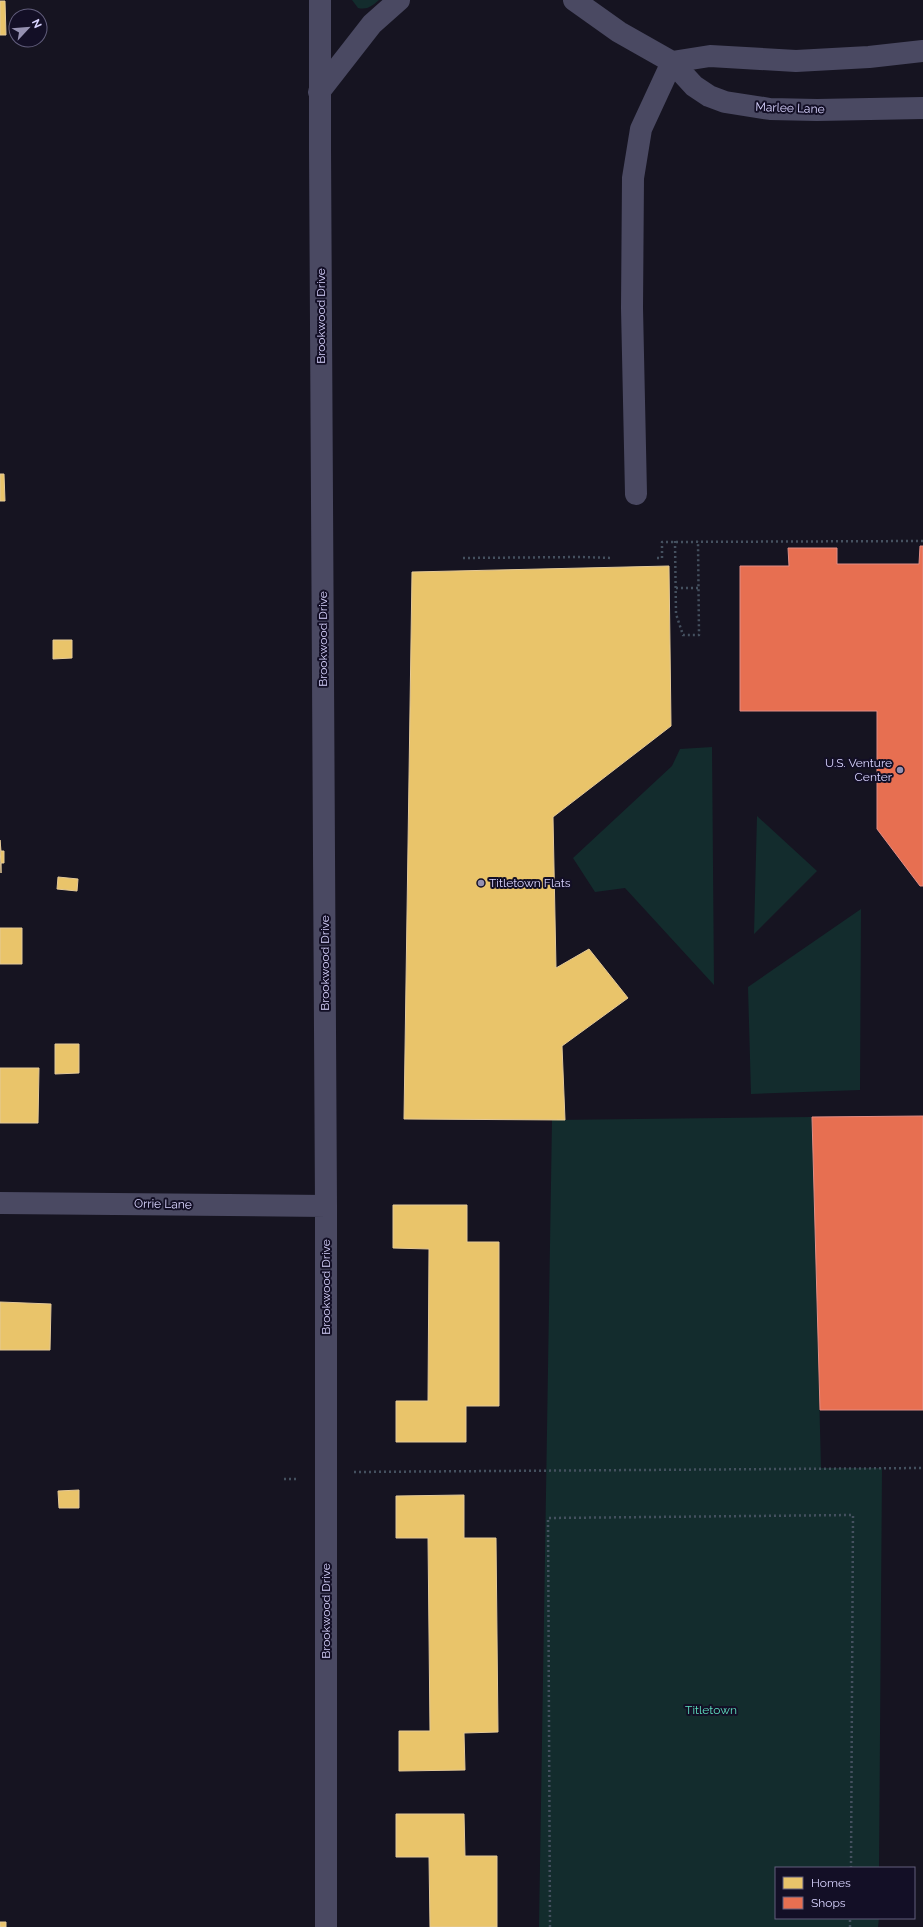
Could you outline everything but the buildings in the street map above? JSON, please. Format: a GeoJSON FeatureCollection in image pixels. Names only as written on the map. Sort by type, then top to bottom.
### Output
{"type":"FeatureCollection","features":[{"type":"Feature","properties":{"kind":"street","name":"Brookwood Drive"},"geometry":{"type":"LineString","coordinates":[[320,0],[319,92],[326,1206],[326,1927]]}},
{"type":"Feature","properties":{"kind":"street"},"geometry":{"type":"LineString","coordinates":[[319,92],[372,24],[398,0]]}},
{"type":"Feature","properties":{"kind":"street","name":"Marlee Lane"},"geometry":{"type":"LineString","coordinates":[[574,0],[619,32],[672,62],[694,86],[709,96],[739,105],[770,109],[817,110],[923,108]]}},
{"type":"Feature","properties":{"kind":"street"},"geometry":{"type":"LineString","coordinates":[[636,494],[632,308],[633,178],[641,129],[672,62],[710,56],[796,61],[869,57],[923,51]]}},
{"type":"Feature","properties":{"kind":"street","name":"Orrie Lane"},"geometry":{"type":"LineString","coordinates":[[0,1203],[326,1206]]}},
{"type":"Feature","properties":{"kind":"path"},"geometry":{"type":"LineString","coordinates":[[675,541],[676,614],[683,635],[699,635],[698,541]]}},
{"type":"Feature","properties":{"kind":"path"},"geometry":{"type":"LineString","coordinates":[[656,558],[662,558],[662,542],[675,541],[923,541]]}},
{"type":"Feature","properties":{"kind":"path"},"geometry":{"type":"LineString","coordinates":[[462,558],[580,556],[613,558]]}},
{"type":"Feature","properties":{"kind":"path"},"geometry":{"type":"LineString","coordinates":[[676,588],[699,588]]}},
{"type":"Feature","properties":{"kind":"path"},"geometry":{"type":"LineString","coordinates":[[353,1472],[923,1468]]}},
{"type":"Feature","properties":{"kind":"path"},"geometry":{"type":"LineString","coordinates":[[284,1479],[296,1479]]}},
{"type":"Feature","properties":{"kind":"path"},"geometry":{"type":"LineString","coordinates":[[550,1927],[548,1518],[853,1515],[850,1867]]}},
{"type":"Feature","properties":{"kind":"green space"},"geometry":{"type":"Polygon","coordinates":[[[352,0],[379,0],[370,7],[358,8],[352,0]]]}},
{"type":"Feature","properties":{"kind":"green space"},"geometry":{"type":"Polygon","coordinates":[[[712,747],[714,985],[625,888],[595,892],[573,858],[672,766],[680,749],[712,747]]]}},
{"type":"Feature","properties":{"kind":"green space"},"geometry":{"type":"Polygon","coordinates":[[[757,816],[817,871],[754,934],[757,816]]]}},
{"type":"Feature","properties":{"kind":"green space"},"geometry":{"type":"Polygon","coordinates":[[[861,909],[860,1090],[751,1094],[748,987],[861,909]]]}},
{"type":"Feature","properties":{"kind":"green space","name":"Titletown"},"geometry":{"type":"Polygon","coordinates":[[[812,1117],[821,1468],[882,1468],[879,1867],[775,1867],[775,1919],[879,1919],[878,1927],[539,1927],[552,1120],[812,1117]]]}},
{"type":"Feature","properties":{"kind":"place","name":"U.S. Venture Center"},"geometry":{"type":"Point","coordinates":[900,770]}},
{"type":"Feature","properties":{"kind":"place","name":"Titletown Flats"},"geometry":{"type":"Point","coordinates":[481,883]}}]}
